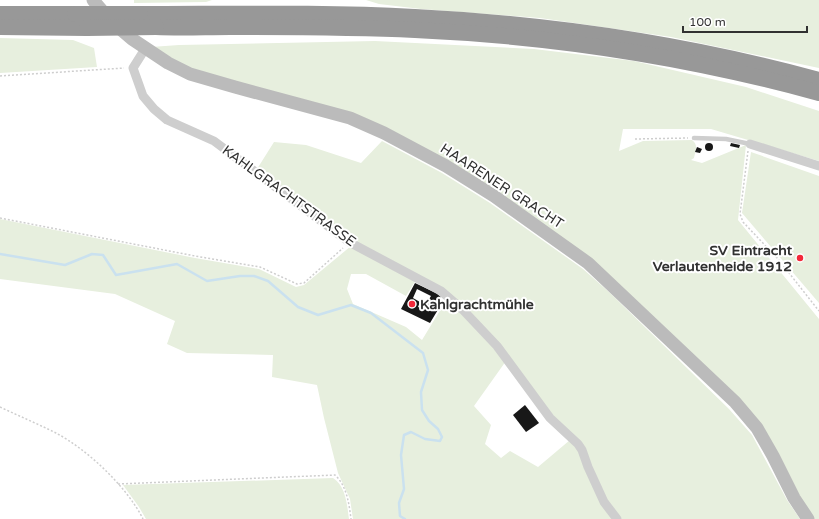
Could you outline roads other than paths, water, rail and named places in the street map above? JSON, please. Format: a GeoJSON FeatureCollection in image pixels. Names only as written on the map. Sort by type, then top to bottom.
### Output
{"type":"FeatureCollection","features":[{"type":"Feature","properties":{"kind":"highway"},"geometry":{"type":"LineString","coordinates":[[0,14],[345,15],[414,17],[482,22],[610,36],[680,48],[783,70],[819,72]]}},
{"type":"Feature","properties":{"kind":"highway"},"geometry":{"type":"LineString","coordinates":[[0,27],[338,28],[414,30],[532,39],[657,57],[817,90]]}},
{"type":"Feature","properties":{"kind":"highway"},"geometry":{"type":"LineString","coordinates":[[783,70],[817,90]]}},
{"type":"Feature","properties":{"kind":"main road","name":"HAARENER GRACHT"},"geometry":{"type":"LineString","coordinates":[[93,0],[111,22],[145,49],[190,74],[235,88],[350,118],[446,166],[494,196],[588,263],[735,402],[757,428],[794,498],[808,519]]}},
{"type":"Feature","properties":{"kind":"street","name":"KAHLGRACHTSTRASSE"},"geometry":{"type":"LineString","coordinates":[[145,49],[133,68],[143,96],[154,110],[167,120],[214,141],[349,242],[441,291],[463,310],[497,346],[550,418],[578,444],[604,502],[618,519]]}},
{"type":"Feature","properties":{"kind":"street"},"geometry":{"type":"LineString","coordinates":[[750,144],[819,166]]}},
{"type":"Feature","properties":{"kind":"lane"},"geometry":{"type":"LineString","coordinates":[[694,138],[726,139],[750,144]]}},
{"type":"Feature","properties":{"kind":"waterway"},"geometry":{"type":"LineString","coordinates":[[0,254],[65,265],[92,254],[103,255],[116,275],[177,264],[207,281],[240,276],[254,276],[268,281],[298,307],[318,315],[351,305],[371,313],[423,353],[428,370],[421,392],[422,410],[429,421],[438,429],[442,437],[440,441],[425,439],[411,432],[404,435],[401,455],[404,489],[399,503],[400,516],[405,519]]}},
{"type":"Feature","properties":{"kind":"place","name":"SV Eintracht Verlautenheide 1912"},"geometry":{"type":"Point","coordinates":[800,258]}},
{"type":"Feature","properties":{"kind":"place","name":"Kahlgrachtmühle"},"geometry":{"type":"Point","coordinates":[412,304]}}]}
